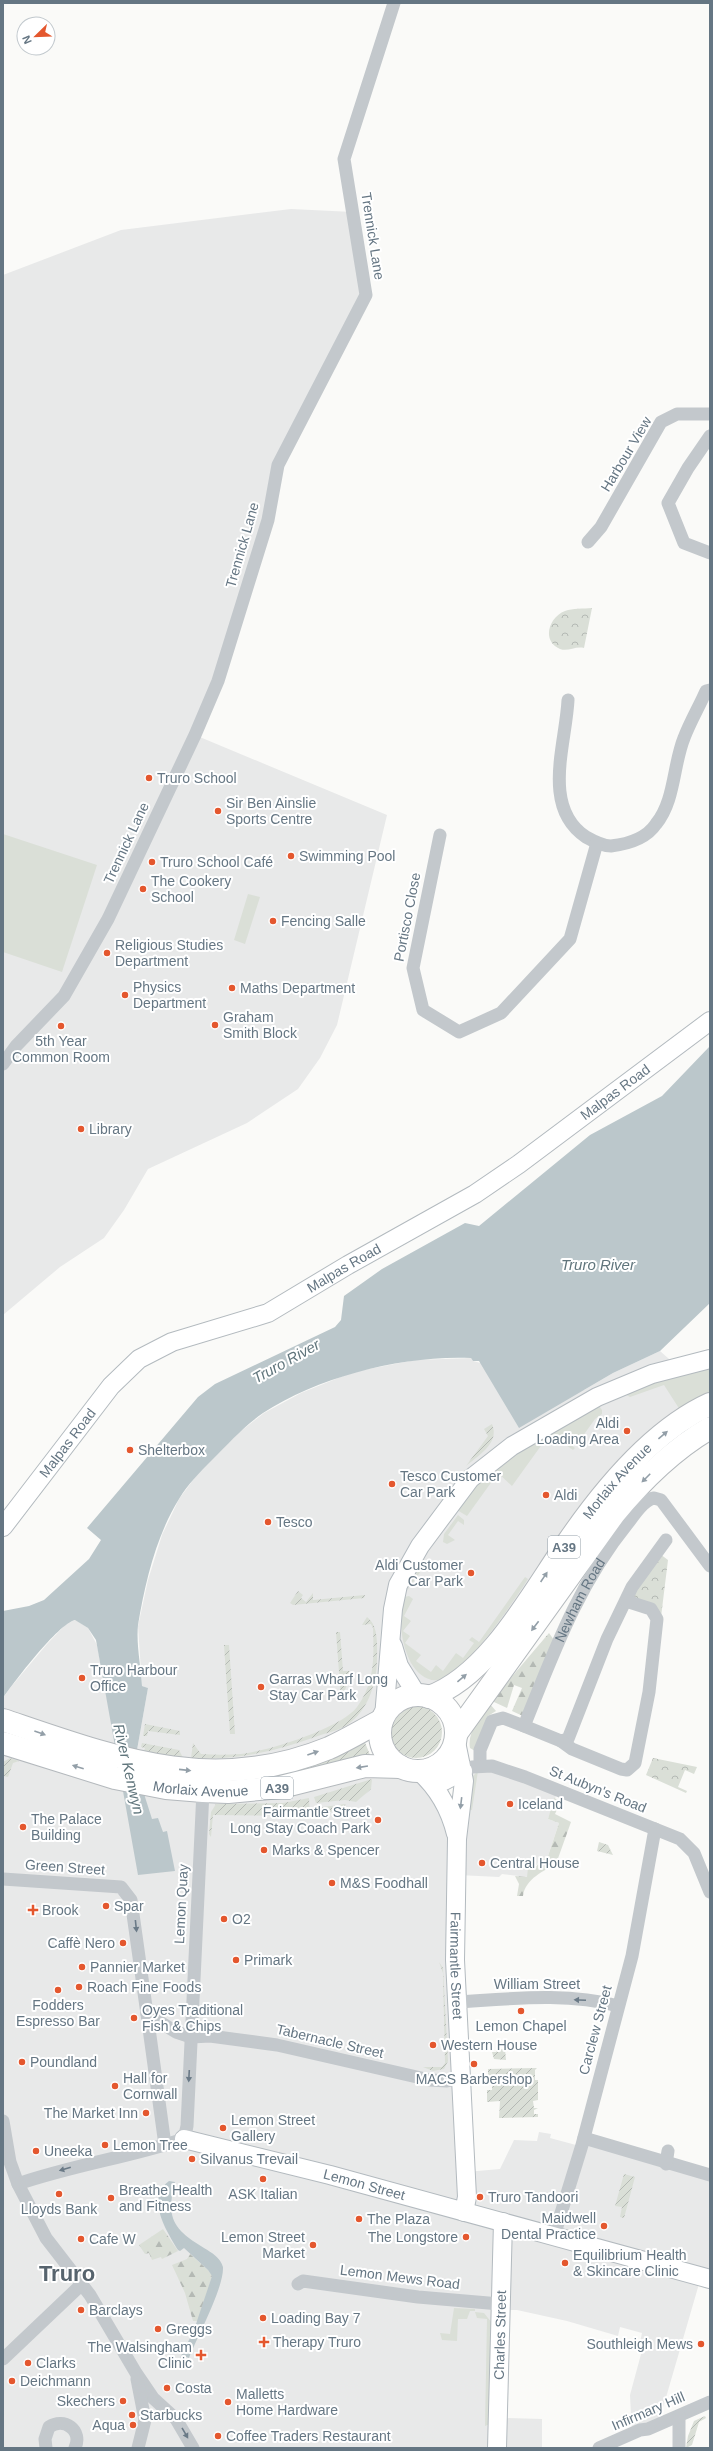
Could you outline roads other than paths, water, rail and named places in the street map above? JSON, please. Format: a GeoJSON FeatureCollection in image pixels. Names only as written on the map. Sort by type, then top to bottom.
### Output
{"type":"FeatureCollection","features":[{"type":"Feature","properties":{"kind":"highway","name":"Morlaix Avenue"},"geometry":{"type":"LineString","coordinates":[[423,1696],[444,1692],[461,1679],[493,1647],[596,1503],[623,1473],[670,1430],[710,1404]]}},
{"type":"Feature","properties":{"kind":"highway","name":"Morlaix Avenue"},"geometry":{"type":"LineString","coordinates":[[456,1736],[543,1615],[599,1533],[623,1503],[668,1457],[710,1428]]}},
{"type":"Feature","properties":{"kind":"highway","name":"A39"},"geometry":{"type":"LineString","coordinates":[[383,1718],[394,1704],[401,1699],[423,1696]]}},
{"type":"Feature","properties":{"kind":"highway"},"geometry":{"type":"LineString","coordinates":[[423,1696],[445,1706],[450,1714],[456,1736]]}},
{"type":"Feature","properties":{"kind":"highway","name":"Morlaix Avenue"},"geometry":{"type":"LineString","coordinates":[[3,1720],[112,1756],[168,1768],[208,1772],[267,1766],[290,1761],[329,1748],[383,1718]]}},
{"type":"Feature","properties":{"kind":"highway"},"geometry":{"type":"LineString","coordinates":[[383,1718],[380,1728],[382,1747],[393,1762],[417,1773]]}},
{"type":"Feature","properties":{"kind":"highway","name":"A39"},"geometry":{"type":"LineString","coordinates":[[417,1773],[430,1769],[441,1763],[449,1754],[456,1736]]}},
{"type":"Feature","properties":{"kind":"highway","name":"Morlaix Avenue"},"geometry":{"type":"LineString","coordinates":[[3,1743],[116,1778],[150,1785],[203,1791],[234,1792],[281,1787],[365,1766],[417,1773]]}},
{"type":"Feature","properties":{"kind":"street","name":"Trennick Lane"},"geometry":{"type":"LineString","coordinates":[[3,1064],[16,1046],[58,1004],[67,990],[108,919],[195,735],[218,681],[266,527],[278,465],[366,295],[344,159],[394,3]]}},
{"type":"Feature","properties":{"kind":"street","name":"Harbour View"},"geometry":{"type":"LineString","coordinates":[[588,542],[601,527],[661,422],[677,414],[710,414]]}},
{"type":"Feature","properties":{"kind":"street"},"geometry":{"type":"LineString","coordinates":[[710,436],[688,468],[668,503],[684,543],[710,553]]}},
{"type":"Feature","properties":{"kind":"street"},"geometry":{"type":"LineString","coordinates":[[568,700],[567,722],[559,775],[560,795],[568,819],[577,830],[597,843],[608,846],[628,843],[645,835],[656,825],[664,812],[684,738],[706,691],[710,690]]}},
{"type":"Feature","properties":{"kind":"street","name":"Portisco Close"},"geometry":{"type":"LineString","coordinates":[[440,835],[413,968],[423,1010],[459,1032],[501,1013],[570,939],[597,843]]}},
{"type":"Feature","properties":{"kind":"street","name":"Malpas Road"},"geometry":{"type":"LineString","coordinates":[[3,1527],[112,1386],[139,1359],[172,1342],[268,1313],[348,1265],[475,1194],[519,1164],[710,1021]]}},
{"type":"Feature","properties":{"kind":"street"},"geometry":{"type":"LineString","coordinates":[[383,1718],[394,1600],[401,1576],[420,1546],[470,1479],[512,1446],[586,1403],[636,1379],[710,1359]]}},
{"type":"Feature","properties":{"kind":"street","name":"Newham Road"},"geometry":{"type":"LineString","coordinates":[[524,1726],[560,1636],[590,1575],[646,1502],[654,1498],[663,1502],[710,1566]]}},
{"type":"Feature","properties":{"kind":"street"},"geometry":{"type":"LineString","coordinates":[[561,1741],[569,1737],[607,1639],[626,1601],[637,1580],[666,1540]]}},
{"type":"Feature","properties":{"kind":"street"},"geometry":{"type":"LineString","coordinates":[[480,1766],[480,1750],[492,1722],[503,1718],[561,1741],[572,1749],[621,1769],[627,1770],[635,1763],[649,1692],[657,1619],[651,1609],[626,1601]]}},
{"type":"Feature","properties":{"kind":"street"},"geometry":{"type":"LineString","coordinates":[[391,1637],[399,1666],[423,1696]]}},
{"type":"Feature","properties":{"kind":"street","name":"Fairmantle Street"},"geometry":{"type":"LineString","coordinates":[[456,1736],[463,1771],[457,1839],[456,2002],[462,2078],[467,2197],[464,2212]]}},
{"type":"Feature","properties":{"kind":"street","name":"St Aubyn's Road"},"geometry":{"type":"LineString","coordinates":[[463,1771],[480,1766],[492,1766],[525,1777],[684,1842],[694,1853],[710,1892]]}},
{"type":"Feature","properties":{"kind":"street"},"geometry":{"type":"LineString","coordinates":[[417,1773],[444,1780],[463,1771]]}},
{"type":"Feature","properties":{"kind":"street","name":"Fairmantle Street"},"geometry":{"type":"LineString","coordinates":[[417,1773],[446,1806],[457,1839]]}},
{"type":"Feature","properties":{"kind":"street","name":"Lemon Quay"},"geometry":{"type":"LineString","coordinates":[[184,2139],[187,2126],[203,1791]]}},
{"type":"Feature","properties":{"kind":"street","name":"Carclew Street"},"geometry":{"type":"LineString","coordinates":[[554,2236],[584,2138],[632,1956],[655,1829]]}},
{"type":"Feature","properties":{"kind":"street","name":"Green Street"},"geometry":{"type":"LineString","coordinates":[[3,1879],[121,1887],[124,1889],[130,1898],[133,1909],[147,2014]]}},
{"type":"Feature","properties":{"kind":"street","name":"William Street"},"geometry":{"type":"LineString","coordinates":[[456,2002],[536,1998],[593,2000],[618,2006]]}},
{"type":"Feature","properties":{"kind":"street"},"geometry":{"type":"LineString","coordinates":[[147,2014],[176,2032],[191,2037]]}},
{"type":"Feature","properties":{"kind":"street"},"geometry":{"type":"LineString","coordinates":[[147,2014],[165,2145]]}},
{"type":"Feature","properties":{"kind":"street","name":"Tabernacle Street"},"geometry":{"type":"LineString","coordinates":[[191,2037],[210,2036],[278,2045],[430,2080],[452,2081],[462,2078]]}},
{"type":"Feature","properties":{"kind":"street"},"geometry":{"type":"LineString","coordinates":[[3,2128],[10,2162],[18,2184],[46,2238],[64,2264],[82,2284],[136,2373],[153,2398],[176,2419],[193,2448]]}},
{"type":"Feature","properties":{"kind":"street"},"geometry":{"type":"LineString","coordinates":[[584,2138],[667,2157],[710,2175]]}},
{"type":"Feature","properties":{"kind":"street"},"geometry":{"type":"LineString","coordinates":[[18,2184],[97,2160],[165,2145],[184,2139]]}},
{"type":"Feature","properties":{"kind":"street","name":"Lemon Street"},"geometry":{"type":"LineString","coordinates":[[184,2139],[503,2222],[710,2279]]}},
{"type":"Feature","properties":{"kind":"street","name":"Charles Street"},"geometry":{"type":"LineString","coordinates":[[498,2448],[503,2222]]}},
{"type":"Feature","properties":{"kind":"street","name":"Lemon Mews Road"},"geometry":{"type":"LineString","coordinates":[[298,2284],[303,2281],[418,2297],[500,2304]]}},
{"type":"Feature","properties":{"kind":"street"},"geometry":{"type":"LineString","coordinates":[[3,2359],[82,2284]]}},
{"type":"Feature","properties":{"kind":"street"},"geometry":{"type":"LineString","coordinates":[[136,2373],[145,2420],[138,2448]]}},
{"type":"Feature","properties":{"kind":"street","name":"Infirmary Hill"},"geometry":{"type":"LineString","coordinates":[[599,2448],[710,2402]]}},
{"type":"Feature","properties":{"kind":"street"},"geometry":{"type":"LineString","coordinates":[[145,2420],[152,2412],[164,2409]]}},
{"type":"Feature","properties":{"kind":"street"},"geometry":{"type":"LineString","coordinates":[[679,2416],[679,2448]]}},
{"type":"Feature","properties":{"kind":"street"},"geometry":{"type":"LineString","coordinates":[[47,2447],[45,2439],[49,2427],[61,2422],[68,2424],[76,2434],[77,2441],[74,2448]]}},
{"type":"Feature","properties":{"kind":"water","name":"Truro River"},"geometry":{"type":"Polygon","coordinates":[[[710,1046],[710,1303],[660,1351],[613,1373],[519,1428],[479,1361],[473,1361],[471,1358],[418,1360],[363,1370],[310,1388],[263,1413],[236,1435],[190,1483],[171,1513],[152,1560],[138,1625],[138,1648],[142,1686],[148,1688],[137,1750],[145,1797],[152,1819],[158,1818],[163,1832],[167,1831],[175,1871],[138,1875],[96,1640],[88,1628],[75,1620],[67,1624],[37,1654],[3,1698],[3,1611],[29,1606],[44,1600],[89,1559],[101,1540],[87,1528],[198,1397],[215,1384],[335,1327],[341,1320],[344,1296],[382,1269],[465,1223],[479,1226],[590,1135],[662,1096],[710,1046]]]}},
{"type":"Feature","properties":{"kind":"water"},"geometry":{"type":"Polygon","coordinates":[[[169,2181],[175,2182],[171,2204],[174,2221],[178,2228],[185,2235],[215,2256],[223,2267],[222,2276],[215,2299],[189,2358],[183,2356],[180,2358],[194,2330],[212,2276],[208,2270],[184,2248],[180,2251],[178,2250],[164,2225],[158,2206],[159,2196],[162,2188],[169,2181]]]}},
{"type":"Feature","properties":{"kind":"place","name":"Truro School"},"geometry":{"type":"Point","coordinates":[149,778]}},
{"type":"Feature","properties":{"kind":"place","name":"Sir Ben Ainslie Sports Centre"},"geometry":{"type":"Point","coordinates":[218,811]}},
{"type":"Feature","properties":{"kind":"place","name":"Swimming Pool"},"geometry":{"type":"Point","coordinates":[291,856]}},
{"type":"Feature","properties":{"kind":"place","name":"Truro School Café"},"geometry":{"type":"Point","coordinates":[152,862]}},
{"type":"Feature","properties":{"kind":"place","name":"The Cookery School"},"geometry":{"type":"Point","coordinates":[143,889]}},
{"type":"Feature","properties":{"kind":"place","name":"Fencing Salle"},"geometry":{"type":"Point","coordinates":[273,921]}},
{"type":"Feature","properties":{"kind":"place","name":"Religious Studies Department"},"geometry":{"type":"Point","coordinates":[107,953]}},
{"type":"Feature","properties":{"kind":"place","name":"Maths Department"},"geometry":{"type":"Point","coordinates":[232,988]}},
{"type":"Feature","properties":{"kind":"place","name":"Physics Department"},"geometry":{"type":"Point","coordinates":[125,995]}},
{"type":"Feature","properties":{"kind":"place","name":"Graham Smith Block"},"geometry":{"type":"Point","coordinates":[215,1025]}},
{"type":"Feature","properties":{"kind":"place","name":"5th Year Common Room"},"geometry":{"type":"Point","coordinates":[61,1026]}},
{"type":"Feature","properties":{"kind":"place","name":"Library"},"geometry":{"type":"Point","coordinates":[81,1129]}},
{"type":"Feature","properties":{"kind":"place","name":"Aldi Loading Area"},"geometry":{"type":"Point","coordinates":[627,1431]}},
{"type":"Feature","properties":{"kind":"place","name":"Shelterbox"},"geometry":{"type":"Point","coordinates":[130,1450]}},
{"type":"Feature","properties":{"kind":"place","name":"Tesco Customer Car Park"},"geometry":{"type":"Point","coordinates":[392,1484]}},
{"type":"Feature","properties":{"kind":"place","name":"Aldi"},"geometry":{"type":"Point","coordinates":[546,1495]}},
{"type":"Feature","properties":{"kind":"place","name":"Tesco"},"geometry":{"type":"Point","coordinates":[268,1522]}},
{"type":"Feature","properties":{"kind":"place","name":"Aldi Customer Car Park"},"geometry":{"type":"Point","coordinates":[471,1573]}},
{"type":"Feature","properties":{"kind":"place","name":"Truro Harbour Office"},"geometry":{"type":"Point","coordinates":[82,1678]}},
{"type":"Feature","properties":{"kind":"place","name":"Garras Wharf Long Stay Car Park"},"geometry":{"type":"Point","coordinates":[261,1687]}},
{"type":"Feature","properties":{"kind":"place","name":"Iceland"},"geometry":{"type":"Point","coordinates":[510,1804]}},
{"type":"Feature","properties":{"kind":"place","name":"Fairmantle Street Long Stay Coach Park"},"geometry":{"type":"Point","coordinates":[378,1820]}},
{"type":"Feature","properties":{"kind":"place","name":"The Palace Building"},"geometry":{"type":"Point","coordinates":[23,1827]}},
{"type":"Feature","properties":{"kind":"place","name":"Marks & Spencer"},"geometry":{"type":"Point","coordinates":[264,1850]}},
{"type":"Feature","properties":{"kind":"place","name":"Central House"},"geometry":{"type":"Point","coordinates":[482,1863]}},
{"type":"Feature","properties":{"kind":"place","name":"M&S Foodhall"},"geometry":{"type":"Point","coordinates":[332,1883]}},
{"type":"Feature","properties":{"kind":"place","name":"Spar"},"geometry":{"type":"Point","coordinates":[106,1906]}},
{"type":"Feature","properties":{"kind":"place","name":"Brook"},"geometry":{"type":"Point","coordinates":[33,1910]}},
{"type":"Feature","properties":{"kind":"place","name":"O2"},"geometry":{"type":"Point","coordinates":[224,1919]}},
{"type":"Feature","properties":{"kind":"place","name":"Caffè Nero"},"geometry":{"type":"Point","coordinates":[123,1943]}},
{"type":"Feature","properties":{"kind":"place","name":"Primark"},"geometry":{"type":"Point","coordinates":[236,1960]}},
{"type":"Feature","properties":{"kind":"place","name":"Pannier Market"},"geometry":{"type":"Point","coordinates":[82,1967]}},
{"type":"Feature","properties":{"kind":"place","name":"Roach Fine Foods"},"geometry":{"type":"Point","coordinates":[79,1987]}},
{"type":"Feature","properties":{"kind":"place","name":"Fodders Espresso Bar"},"geometry":{"type":"Point","coordinates":[58,1990]}},
{"type":"Feature","properties":{"kind":"place","name":"Lemon Chapel"},"geometry":{"type":"Point","coordinates":[521,2011]}},
{"type":"Feature","properties":{"kind":"place","name":"Oyes Traditional Fish & Chips"},"geometry":{"type":"Point","coordinates":[134,2018]}},
{"type":"Feature","properties":{"kind":"place","name":"Western House"},"geometry":{"type":"Point","coordinates":[433,2045]}},
{"type":"Feature","properties":{"kind":"place","name":"Poundland"},"geometry":{"type":"Point","coordinates":[22,2062]}},
{"type":"Feature","properties":{"kind":"place","name":"MACS Barbershop"},"geometry":{"type":"Point","coordinates":[474,2064]}},
{"type":"Feature","properties":{"kind":"place","name":"Hall for Cornwall"},"geometry":{"type":"Point","coordinates":[115,2086]}},
{"type":"Feature","properties":{"kind":"place","name":"The Market Inn"},"geometry":{"type":"Point","coordinates":[146,2113]}},
{"type":"Feature","properties":{"kind":"place","name":"Lemon Street Gallery"},"geometry":{"type":"Point","coordinates":[223,2128]}},
{"type":"Feature","properties":{"kind":"place","name":"Lemon Tree"},"geometry":{"type":"Point","coordinates":[105,2145]}},
{"type":"Feature","properties":{"kind":"place","name":"Uneeka"},"geometry":{"type":"Point","coordinates":[36,2151]}},
{"type":"Feature","properties":{"kind":"place","name":"Silvanus Trevail"},"geometry":{"type":"Point","coordinates":[192,2159]}},
{"type":"Feature","properties":{"kind":"place","name":"ASK Italian"},"geometry":{"type":"Point","coordinates":[263,2179]}},
{"type":"Feature","properties":{"kind":"place","name":"Lloyds Bank"},"geometry":{"type":"Point","coordinates":[59,2194]}},
{"type":"Feature","properties":{"kind":"place","name":"Truro Tandoori"},"geometry":{"type":"Point","coordinates":[480,2197]}},
{"type":"Feature","properties":{"kind":"place","name":"Breathe Health and Fitness"},"geometry":{"type":"Point","coordinates":[111,2198]}},
{"type":"Feature","properties":{"kind":"place","name":"The Plaza"},"geometry":{"type":"Point","coordinates":[359,2219]}},
{"type":"Feature","properties":{"kind":"place","name":"Maidwell Dental Practice"},"geometry":{"type":"Point","coordinates":[604,2226]}},
{"type":"Feature","properties":{"kind":"place","name":"The Longstore"},"geometry":{"type":"Point","coordinates":[466,2237]}},
{"type":"Feature","properties":{"kind":"place","name":"Cafe W"},"geometry":{"type":"Point","coordinates":[81,2239]}},
{"type":"Feature","properties":{"kind":"place","name":"Lemon Street Market"},"geometry":{"type":"Point","coordinates":[313,2245]}},
{"type":"Feature","properties":{"kind":"place","name":"Equilibrium Health & Skincare Clinic"},"geometry":{"type":"Point","coordinates":[565,2263]}},
{"type":"Feature","properties":{"kind":"place","name":"Barclays"},"geometry":{"type":"Point","coordinates":[81,2310]}},
{"type":"Feature","properties":{"kind":"place","name":"Loading Bay 7"},"geometry":{"type":"Point","coordinates":[263,2318]}},
{"type":"Feature","properties":{"kind":"place","name":"Greggs"},"geometry":{"type":"Point","coordinates":[158,2329]}},
{"type":"Feature","properties":{"kind":"place","name":"Therapy Truro"},"geometry":{"type":"Point","coordinates":[264,2342]}},
{"type":"Feature","properties":{"kind":"place","name":"Southleigh Mews"},"geometry":{"type":"Point","coordinates":[701,2344]}},
{"type":"Feature","properties":{"kind":"place","name":"The Walsingham Clinic"},"geometry":{"type":"Point","coordinates":[201,2355]}},
{"type":"Feature","properties":{"kind":"place","name":"Clarks"},"geometry":{"type":"Point","coordinates":[28,2363]}},
{"type":"Feature","properties":{"kind":"place","name":"Deichmann"},"geometry":{"type":"Point","coordinates":[12,2381]}},
{"type":"Feature","properties":{"kind":"place","name":"Costa"},"geometry":{"type":"Point","coordinates":[167,2388]}},
{"type":"Feature","properties":{"kind":"place","name":"Skechers"},"geometry":{"type":"Point","coordinates":[123,2401]}},
{"type":"Feature","properties":{"kind":"place","name":"Malletts Home Hardware"},"geometry":{"type":"Point","coordinates":[228,2402]}},
{"type":"Feature","properties":{"kind":"place","name":"Starbucks"},"geometry":{"type":"Point","coordinates":[132,2415]}},
{"type":"Feature","properties":{"kind":"place","name":"Aqua"},"geometry":{"type":"Point","coordinates":[133,2425]}},
{"type":"Feature","properties":{"kind":"place","name":"Coffee Traders Restaurant"},"geometry":{"type":"Point","coordinates":[218,2436]}},
{"type":"Feature","properties":{"kind":"district","name":"Truro"},"geometry":{"type":"Point","coordinates":[67,2273]}},
{"type":"Feature","properties":{"kind":"water label","name":"River Kenwyn"},"geometry":{"type":"Point","coordinates":[129,1769]}}]}
